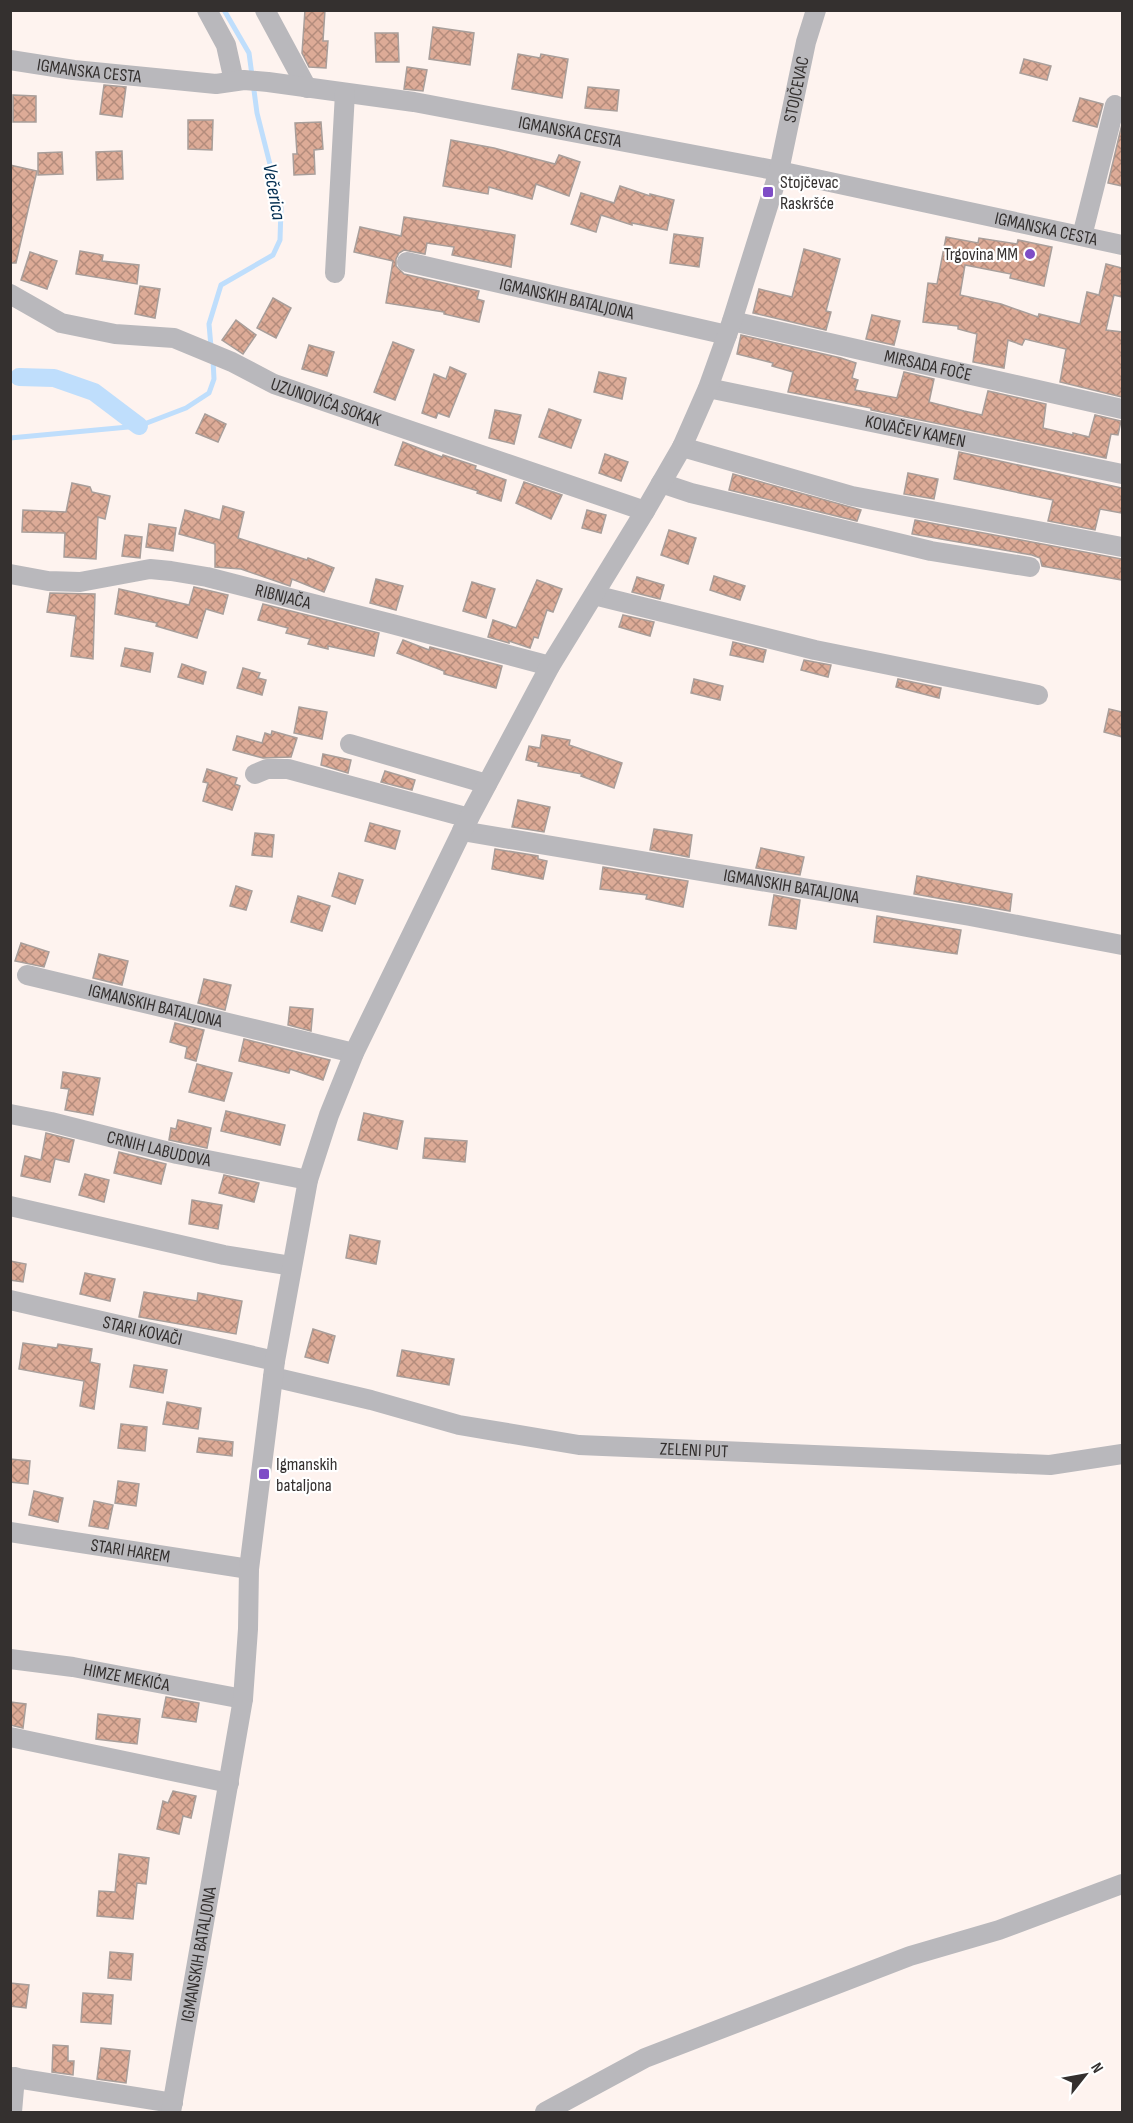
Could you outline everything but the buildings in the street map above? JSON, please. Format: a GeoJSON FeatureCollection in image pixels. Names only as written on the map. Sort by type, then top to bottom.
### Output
{"type":"FeatureCollection","features":[{"type":"Feature","properties":{"kind":"street"},"geometry":{"type":"LineString","coordinates":[[207,10],[226,45],[239,80]]}},
{"type":"Feature","properties":{"kind":"street"},"geometry":{"type":"LineString","coordinates":[[265,10],[307,88]]}},
{"type":"Feature","properties":{"kind":"street","name":"STOJČEVAC"},"geometry":{"type":"LineString","coordinates":[[779,171],[806,42],[816,10]]}},
{"type":"Feature","properties":{"kind":"street","name":"IGMANSKA CESTA"},"geometry":{"type":"LineString","coordinates":[[10,60],[74,70],[204,83],[216,84],[239,80],[268,82],[414,102],[779,171],[1122,245]]}},
{"type":"Feature","properties":{"kind":"street"},"geometry":{"type":"LineString","coordinates":[[335,273],[345,93]]}},
{"type":"Feature","properties":{"kind":"street"},"geometry":{"type":"LineString","coordinates":[[1082,236],[1115,105]]}},
{"type":"Feature","properties":{"kind":"street","name":"IGMANSKIH BATALJONA"},"geometry":{"type":"LineString","coordinates":[[172,2108],[243,1699],[249,1569],[274,1369],[308,1180],[328,1115],[354,1053],[465,825],[550,666],[682,447],[708,388],[730,328],[779,171]]}},
{"type":"Feature","properties":{"kind":"street","name":"IGMANSKIH BATALJONA"},"geometry":{"type":"LineString","coordinates":[[407,262],[730,328]]}},
{"type":"Feature","properties":{"kind":"street","name":"UZUNOVIĆA SOKAK"},"geometry":{"type":"LineString","coordinates":[[10,294],[61,323],[116,334],[174,338],[232,362],[274,384],[645,511]]}},
{"type":"Feature","properties":{"kind":"street","name":"MIRSADA FOČE"},"geometry":{"type":"LineString","coordinates":[[730,328],[1122,409]]}},
{"type":"Feature","properties":{"kind":"street","name":"KOVAČEV KAMEN"},"geometry":{"type":"LineString","coordinates":[[708,388],[1122,474]]}},
{"type":"Feature","properties":{"kind":"street"},"geometry":{"type":"LineString","coordinates":[[682,447],[852,496],[1122,547]]}},
{"type":"Feature","properties":{"kind":"street"},"geometry":{"type":"LineString","coordinates":[[661,483],[752,508],[921,549],[1030,567]]}},
{"type":"Feature","properties":{"kind":"street","name":"RIBNJAČA"},"geometry":{"type":"LineString","coordinates":[[10,574],[48,582],[80,582],[150,569],[180,572],[392,624],[550,666]]}},
{"type":"Feature","properties":{"kind":"street"},"geometry":{"type":"LineString","coordinates":[[594,595],[815,650],[1038,695]]}},
{"type":"Feature","properties":{"kind":"street"},"geometry":{"type":"LineString","coordinates":[[350,744],[487,784]]}},
{"type":"Feature","properties":{"kind":"street"},"geometry":{"type":"LineString","coordinates":[[255,774],[267,769],[288,769],[465,825]]}},
{"type":"Feature","properties":{"kind":"street","name":"IGMANSKIH BATALJONA"},"geometry":{"type":"LineString","coordinates":[[465,825],[1122,945]]}},
{"type":"Feature","properties":{"kind":"street","name":"IGMANSKIH BATALJONA"},"geometry":{"type":"LineString","coordinates":[[27,975],[354,1053]]}},
{"type":"Feature","properties":{"kind":"street","name":"CRNIH LABUDOVA"},"geometry":{"type":"LineString","coordinates":[[10,1114],[177,1154],[308,1180]]}},
{"type":"Feature","properties":{"kind":"street"},"geometry":{"type":"LineString","coordinates":[[10,1206],[224,1255],[292,1266]]}},
{"type":"Feature","properties":{"kind":"street","name":"STARI KOVAČI"},"geometry":{"type":"LineString","coordinates":[[10,1300],[274,1369]]}},
{"type":"Feature","properties":{"kind":"street","name":"ZELENI PUT"},"geometry":{"type":"LineString","coordinates":[[274,1369],[459,1425],[579,1444],[1050,1465],[1122,1454]]}},
{"type":"Feature","properties":{"kind":"street","name":"STARI HAREM"},"geometry":{"type":"LineString","coordinates":[[10,1532],[249,1569]]}},
{"type":"Feature","properties":{"kind":"street","name":"HIMZE MEKIĆA"},"geometry":{"type":"LineString","coordinates":[[10,1659],[74,1667],[243,1699]]}},
{"type":"Feature","properties":{"kind":"street"},"geometry":{"type":"LineString","coordinates":[[10,1737],[229,1783]]}},
{"type":"Feature","properties":{"kind":"street"},"geometry":{"type":"LineString","coordinates":[[545,2112],[655,2054],[910,1956],[999,1930],[1122,1884]]}},
{"type":"Feature","properties":{"kind":"street"},"geometry":{"type":"LineString","coordinates":[[12,2112],[13,2077],[172,2108]]}},
{"type":"Feature","properties":{"kind":"waterway","name":"Večerica"},"geometry":{"type":"LineString","coordinates":[[211,347],[209,324],[221,285],[273,255],[280,240],[281,208],[257,113],[249,53],[224,10]]}},
{"type":"Feature","properties":{"kind":"waterway","name":"Večerica"},"geometry":{"type":"LineString","coordinates":[[10,438],[139,426],[186,408],[209,393],[214,379],[213,360]]}},
{"type":"Feature","properties":{"kind":"waterway"},"geometry":{"type":"LineString","coordinates":[[19,377],[54,378],[94,392],[139,426]]}},
{"type":"Feature","properties":{"kind":"place","name":"Stojčevac Raskršće"},"geometry":{"type":"Point","coordinates":[768,192]}},
{"type":"Feature","properties":{"kind":"place","name":"Trgovina MM"},"geometry":{"type":"Point","coordinates":[1030,254]}},
{"type":"Feature","properties":{"kind":"place","name":"Igmanskih bataljona"},"geometry":{"type":"Point","coordinates":[264,1474]}}]}
